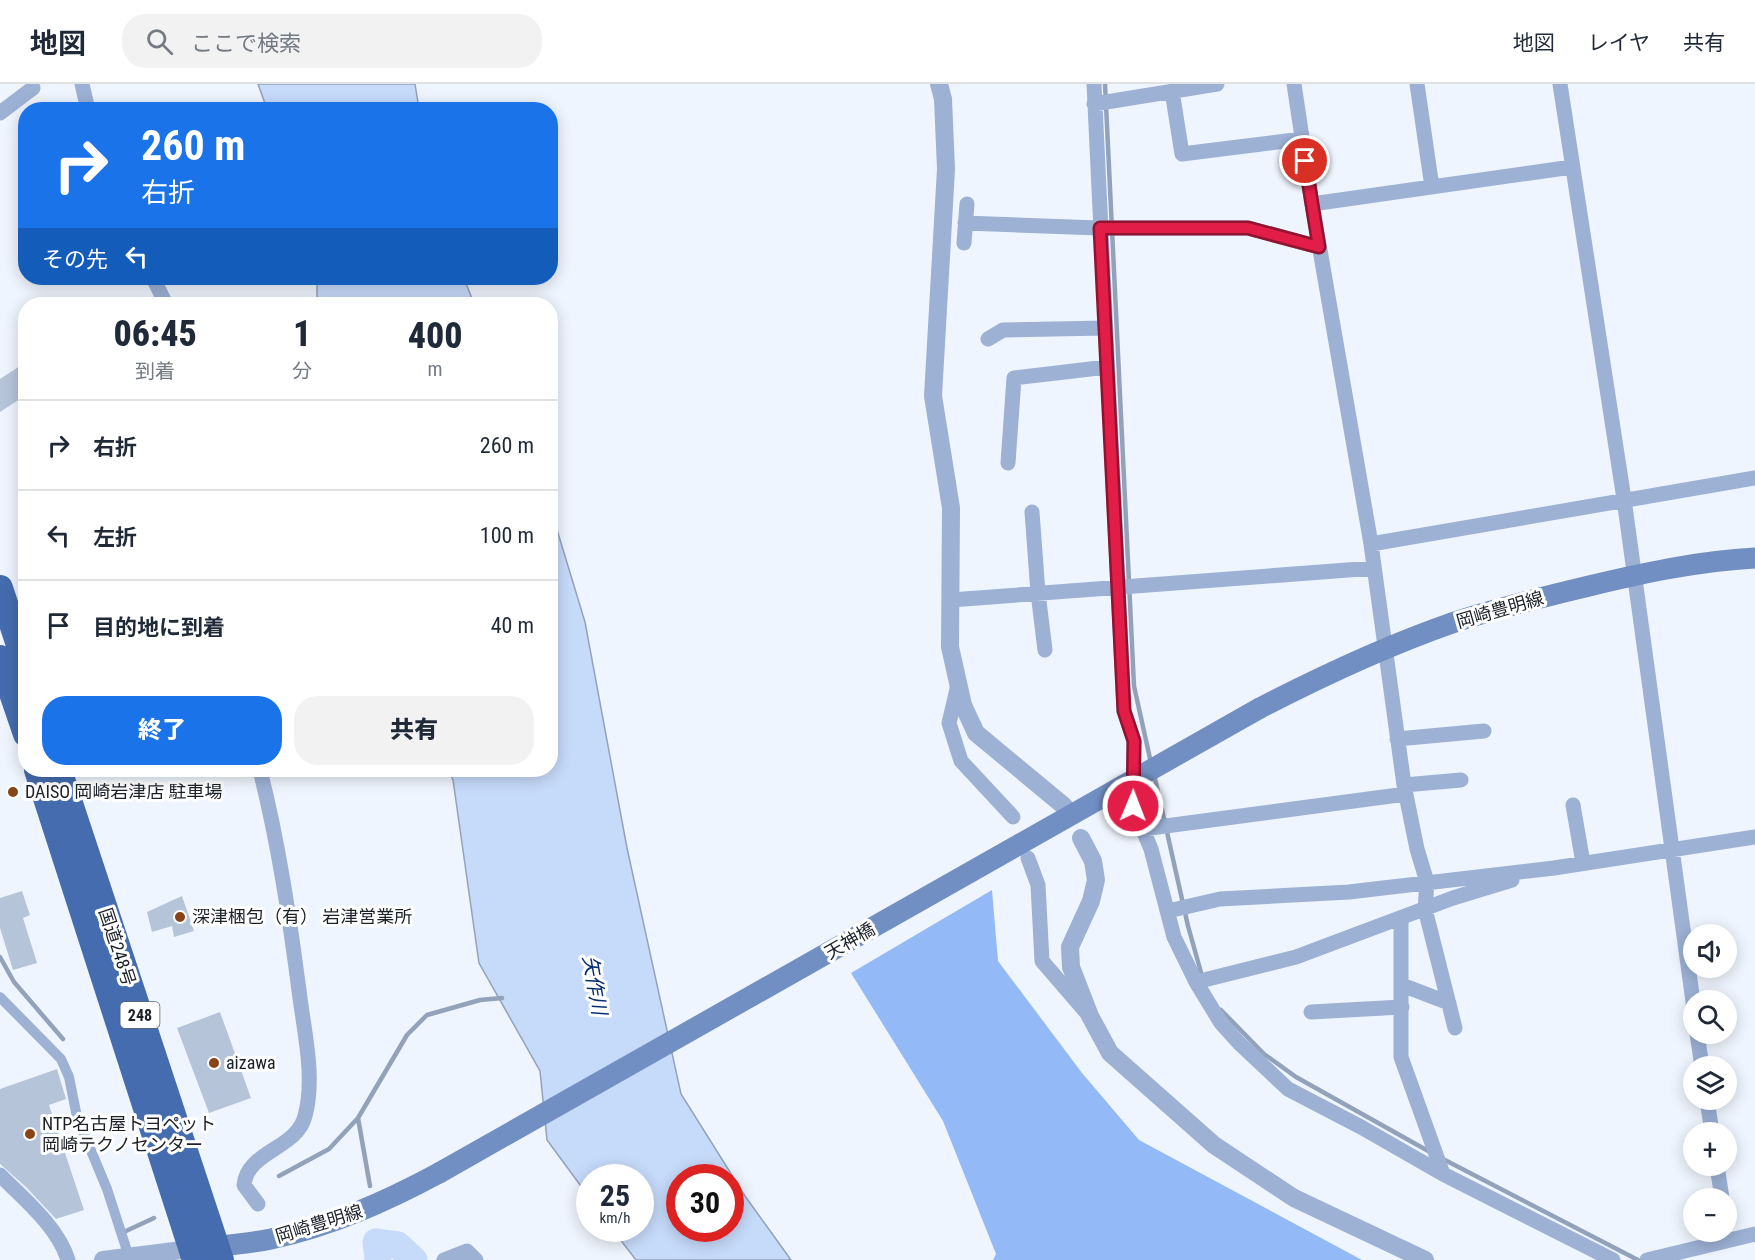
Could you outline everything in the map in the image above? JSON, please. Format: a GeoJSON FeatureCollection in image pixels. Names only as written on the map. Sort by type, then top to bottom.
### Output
{"type":"FeatureCollection","features":[{"type":"Feature","properties":{"kind":"highway"},"geometry":{"type":"LineString","coordinates":[[0,588],[18,642]]}},
{"type":"Feature","properties":{"kind":"highway"},"geometry":{"type":"LineString","coordinates":[[0,658],[18,711]]}},
{"type":"Feature","properties":{"kind":"highway","name":"国道248号"},"geometry":{"type":"LineString","coordinates":[[40,777],[211,1255]]}},
{"type":"Feature","properties":{"kind":"highway","name":"国道248号"},"geometry":{"type":"LineString","coordinates":[[61,777],[211,1255]]}},
{"type":"Feature","properties":{"kind":"main road","name":"岡崎豊明線"},"geometry":{"type":"LineString","coordinates":[[1260,708],[1322,677],[1452,623],[1516,604],[1633,575],[1755,558]]}},
{"type":"Feature","properties":{"kind":"main road","name":"天神橋"},"geometry":{"type":"LineString","coordinates":[[439,1173],[1260,708]]}},
{"type":"Feature","properties":{"kind":"main road","name":"岡崎豊明線"},"geometry":{"type":"LineString","coordinates":[[211,1255],[334,1222],[367,1209],[439,1173]]}},
{"type":"Feature","properties":{"kind":"street"},"geometry":{"type":"LineString","coordinates":[[82,84],[86,102]]}},
{"type":"Feature","properties":{"kind":"street"},"geometry":{"type":"LineString","coordinates":[[939,84],[943,99],[946,169],[933,396],[951,508],[950,647],[963,705],[976,733],[1064,806]]}},
{"type":"Feature","properties":{"kind":"street"},"geometry":{"type":"LineString","coordinates":[[1094,84],[1124,711],[1134,741],[1133,806],[1143,829],[1174,937],[1221,1023],[1239,1044],[1288,1089],[1443,1174],[1613,1260]]}},
{"type":"Feature","properties":{"kind":"street"},"geometry":{"type":"LineString","coordinates":[[1094,104],[1217,84]]}},
{"type":"Feature","properties":{"kind":"street"},"geometry":{"type":"LineString","coordinates":[[1294,84],[1319,247],[1371,544],[1405,790],[1417,849],[1427,882],[1425,909],[1455,1028]]}},
{"type":"Feature","properties":{"kind":"street"},"geometry":{"type":"LineString","coordinates":[[1417,84],[1432,187]]}},
{"type":"Feature","properties":{"kind":"street"},"geometry":{"type":"LineString","coordinates":[[1560,84],[1624,499],[1670,851],[1691,990]]}},
{"type":"Feature","properties":{"kind":"street"},"geometry":{"type":"LineString","coordinates":[[0,113],[33,88]]}},
{"type":"Feature","properties":{"kind":"street"},"geometry":{"type":"LineString","coordinates":[[1172,92],[1182,154],[1302,139]]}},
{"type":"Feature","properties":{"kind":"street"},"geometry":{"type":"LineString","coordinates":[[1312,204],[1572,167]]}},
{"type":"Feature","properties":{"kind":"street"},"geometry":{"type":"LineString","coordinates":[[964,243],[967,204]]}},
{"type":"Feature","properties":{"kind":"street"},"geometry":{"type":"LineString","coordinates":[[965,223],[1100,228],[1248,228],[1319,247]]}},
{"type":"Feature","properties":{"kind":"street"},"geometry":{"type":"LineString","coordinates":[[988,339],[1002,330],[1105,328]]}},
{"type":"Feature","properties":{"kind":"street"},"geometry":{"type":"LineString","coordinates":[[1008,463],[1014,378],[1107,367]]}},
{"type":"Feature","properties":{"kind":"street"},"geometry":{"type":"LineString","coordinates":[[1371,544],[1755,478]]}},
{"type":"Feature","properties":{"kind":"street"},"geometry":{"type":"LineString","coordinates":[[1032,512],[1038,593],[1046,650]]}},
{"type":"Feature","properties":{"kind":"street"},"geometry":{"type":"LineString","coordinates":[[951,600],[1374,568]]}},
{"type":"Feature","properties":{"kind":"street"},"geometry":{"type":"LineString","coordinates":[[958,683],[949,723],[961,761],[1013,817]]}},
{"type":"Feature","properties":{"kind":"street"},"geometry":{"type":"LineString","coordinates":[[1397,739],[1484,731]]}},
{"type":"Feature","properties":{"kind":"street"},"geometry":{"type":"LineString","coordinates":[[258,1204],[244,1185],[244,1180],[250,1167],[297,1132],[304,1120],[309,1088],[306,1043],[289,909],[278,841],[262,777]]}},
{"type":"Feature","properties":{"kind":"street"},"geometry":{"type":"LineString","coordinates":[[1143,829],[1461,780]]}},
{"type":"Feature","properties":{"kind":"street"},"geometry":{"type":"LineString","coordinates":[[1573,805],[1583,863]]}},
{"type":"Feature","properties":{"kind":"street"},"geometry":{"type":"LineString","coordinates":[[1168,911],[1220,899],[1349,892],[1554,868],[1755,837]]}},
{"type":"Feature","properties":{"kind":"street"},"geometry":{"type":"LineString","coordinates":[[1081,838],[1093,861],[1096,880],[1091,901],[1070,947],[1071,967],[1090,1016],[1110,1053],[1214,1145],[1294,1198],[1425,1260]]}},
{"type":"Feature","properties":{"kind":"street"},"geometry":{"type":"LineString","coordinates":[[1028,858],[1038,885],[1042,961],[1090,1016]]}},
{"type":"Feature","properties":{"kind":"street"},"geometry":{"type":"LineString","coordinates":[[1196,981],[1296,957],[1425,909],[1554,868]]}},
{"type":"Feature","properties":{"kind":"street"},"geometry":{"type":"LineString","coordinates":[[1401,918],[1401,1057],[1443,1174]]}},
{"type":"Feature","properties":{"kind":"street"},"geometry":{"type":"LineString","coordinates":[[1402,985],[1449,1003]]}},
{"type":"Feature","properties":{"kind":"street"},"geometry":{"type":"LineString","coordinates":[[0,997],[61,1059],[69,1077],[77,1117],[107,1189],[129,1257]]}},
{"type":"Feature","properties":{"kind":"street"},"geometry":{"type":"LineString","coordinates":[[1311,1012],[1402,1006]]}},
{"type":"Feature","properties":{"kind":"street"},"geometry":{"type":"LineString","coordinates":[[0,1175],[29,1204],[64,1246],[68,1260]]}},
{"type":"Feature","properties":{"kind":"street"},"geometry":{"type":"LineString","coordinates":[[1737,1235],[1755,1234]]}},
{"type":"Feature","properties":{"kind":"street"},"geometry":{"type":"LineString","coordinates":[[1647,1260],[1705,1242]]}},
{"type":"Feature","properties":{"kind":"street"},"geometry":{"type":"LineString","coordinates":[[444,1260],[467,1251],[476,1260]]}},
{"type":"Feature","properties":{"kind":"street"},"geometry":{"type":"LineString","coordinates":[[103,1260],[211,1255]]}},
{"type":"Feature","properties":{"kind":"shaded area"},"geometry":{"type":"Polygon","coordinates":[[[992,890],[998,961],[1082,1073],[1139,1140],[1362,1260],[993,1260],[996,1254],[943,1121],[851,973],[992,890]]]}},
{"type":"Feature","properties":{"kind":"water"},"geometry":{"type":"Polygon","coordinates":[[[258,84],[415,84],[418,102],[264,102],[258,84]]]}},
{"type":"Feature","properties":{"kind":"water"},"geometry":{"type":"Polygon","coordinates":[[[317,285],[467,285],[471,297],[317,297],[317,285]]]}},
{"type":"Feature","properties":{"kind":"water","name":"矢作川"},"geometry":{"type":"Polygon","coordinates":[[[558,533],[585,622],[627,848],[681,1094],[725,1164],[666,1164],[666,1242],[744,1242],[744,1194],[791,1260],[636,1260],[622,1242],[654,1242],[654,1164],[576,1164],[576,1179],[547,1140],[540,1071],[479,963],[452,777],[558,777],[558,533]]]}},
{"type":"Feature","properties":{"kind":"building"},"geometry":{"type":"Polygon","coordinates":[[[18,367],[18,400],[0,412],[0,379],[18,367]]]}},
{"type":"Feature","properties":{"kind":"building"},"geometry":{"type":"Polygon","coordinates":[[[22,891],[30,915],[23,918],[37,963],[13,970],[0,928],[0,898],[22,891]]]}},
{"type":"Feature","properties":{"kind":"building"},"geometry":{"type":"Polygon","coordinates":[[[182,896],[194,931],[174,937],[172,926],[152,932],[147,912],[182,896]]]}},
{"type":"Feature","properties":{"kind":"building","name":"aizawa"},"geometry":{"type":"Polygon","coordinates":[[[220,1012],[251,1098],[209,1113],[177,1028],[220,1012]]]}},
{"type":"Feature","properties":{"kind":"building","name":"NTP名古屋トヨペット 岡崎テクノセンター"},"geometry":{"type":"Polygon","coordinates":[[[57,1069],[66,1099],[49,1105],[84,1210],[56,1219],[26,1187],[0,1164],[0,1089],[57,1069]]]}},
{"type":"Feature","properties":{"kind":"waterway"},"geometry":{"type":"LineString","coordinates":[[1105,84],[1134,686],[1151,763]]}},
{"type":"Feature","properties":{"kind":"waterway"},"geometry":{"type":"LineString","coordinates":[[1154,774],[1188,926],[1202,976]]}},
{"type":"Feature","properties":{"kind":"waterway"},"geometry":{"type":"LineString","coordinates":[[0,957],[14,982],[63,1039]]}},
{"type":"Feature","properties":{"kind":"waterway"},"geometry":{"type":"LineString","coordinates":[[370,1186],[358,1118],[407,1035],[427,1015],[480,1000],[502,998]]}},
{"type":"Feature","properties":{"kind":"waterway"},"geometry":{"type":"LineString","coordinates":[[1221,1010],[1264,1054],[1296,1077],[1430,1152]]}},
{"type":"Feature","properties":{"kind":"waterway"},"geometry":{"type":"LineString","coordinates":[[279,1176],[329,1149],[358,1118]]}},
{"type":"Feature","properties":{"kind":"waterway"},"geometry":{"type":"LineString","coordinates":[[1443,1159],[1638,1260]]}},
{"type":"Feature","properties":{"kind":"waterway"},"geometry":{"type":"LineString","coordinates":[[126,1231],[154,1218]]}},
{"type":"Feature","properties":{"kind":"waterway"},"geometry":{"type":"LineString","coordinates":[[376,1231],[376,1242]]}},
{"type":"Feature","properties":{"kind":"waterway"},"geometry":{"type":"LineString","coordinates":[[378,1260],[376,1242],[398,1245],[414,1260]]}},
{"type":"Feature","properties":{"kind":"place","name":"DAISO 岡崎岩津店 駐車場"},"geometry":{"type":"Point","coordinates":[13,792]}},
{"type":"Feature","properties":{"kind":"place","name":"深津梱包（有） 岩津営業所"},"geometry":{"type":"Point","coordinates":[180,917]}},
{"type":"Feature","properties":{"kind":"place","name":"aizawa"},"geometry":{"type":"Point","coordinates":[214,1063]}},
{"type":"Feature","properties":{"kind":"place","name":"NTP名古屋トヨペット 岡崎テクノセンター"},"geometry":{"type":"Point","coordinates":[30,1134]}},
{"type":"Feature","properties":{"kind":"route"},"geometry":{"type":"LineString","coordinates":[[1133,806],[1134,741],[1124,711],[1100,228],[1248,228],[1319,247],[1305,161]]}}]}
